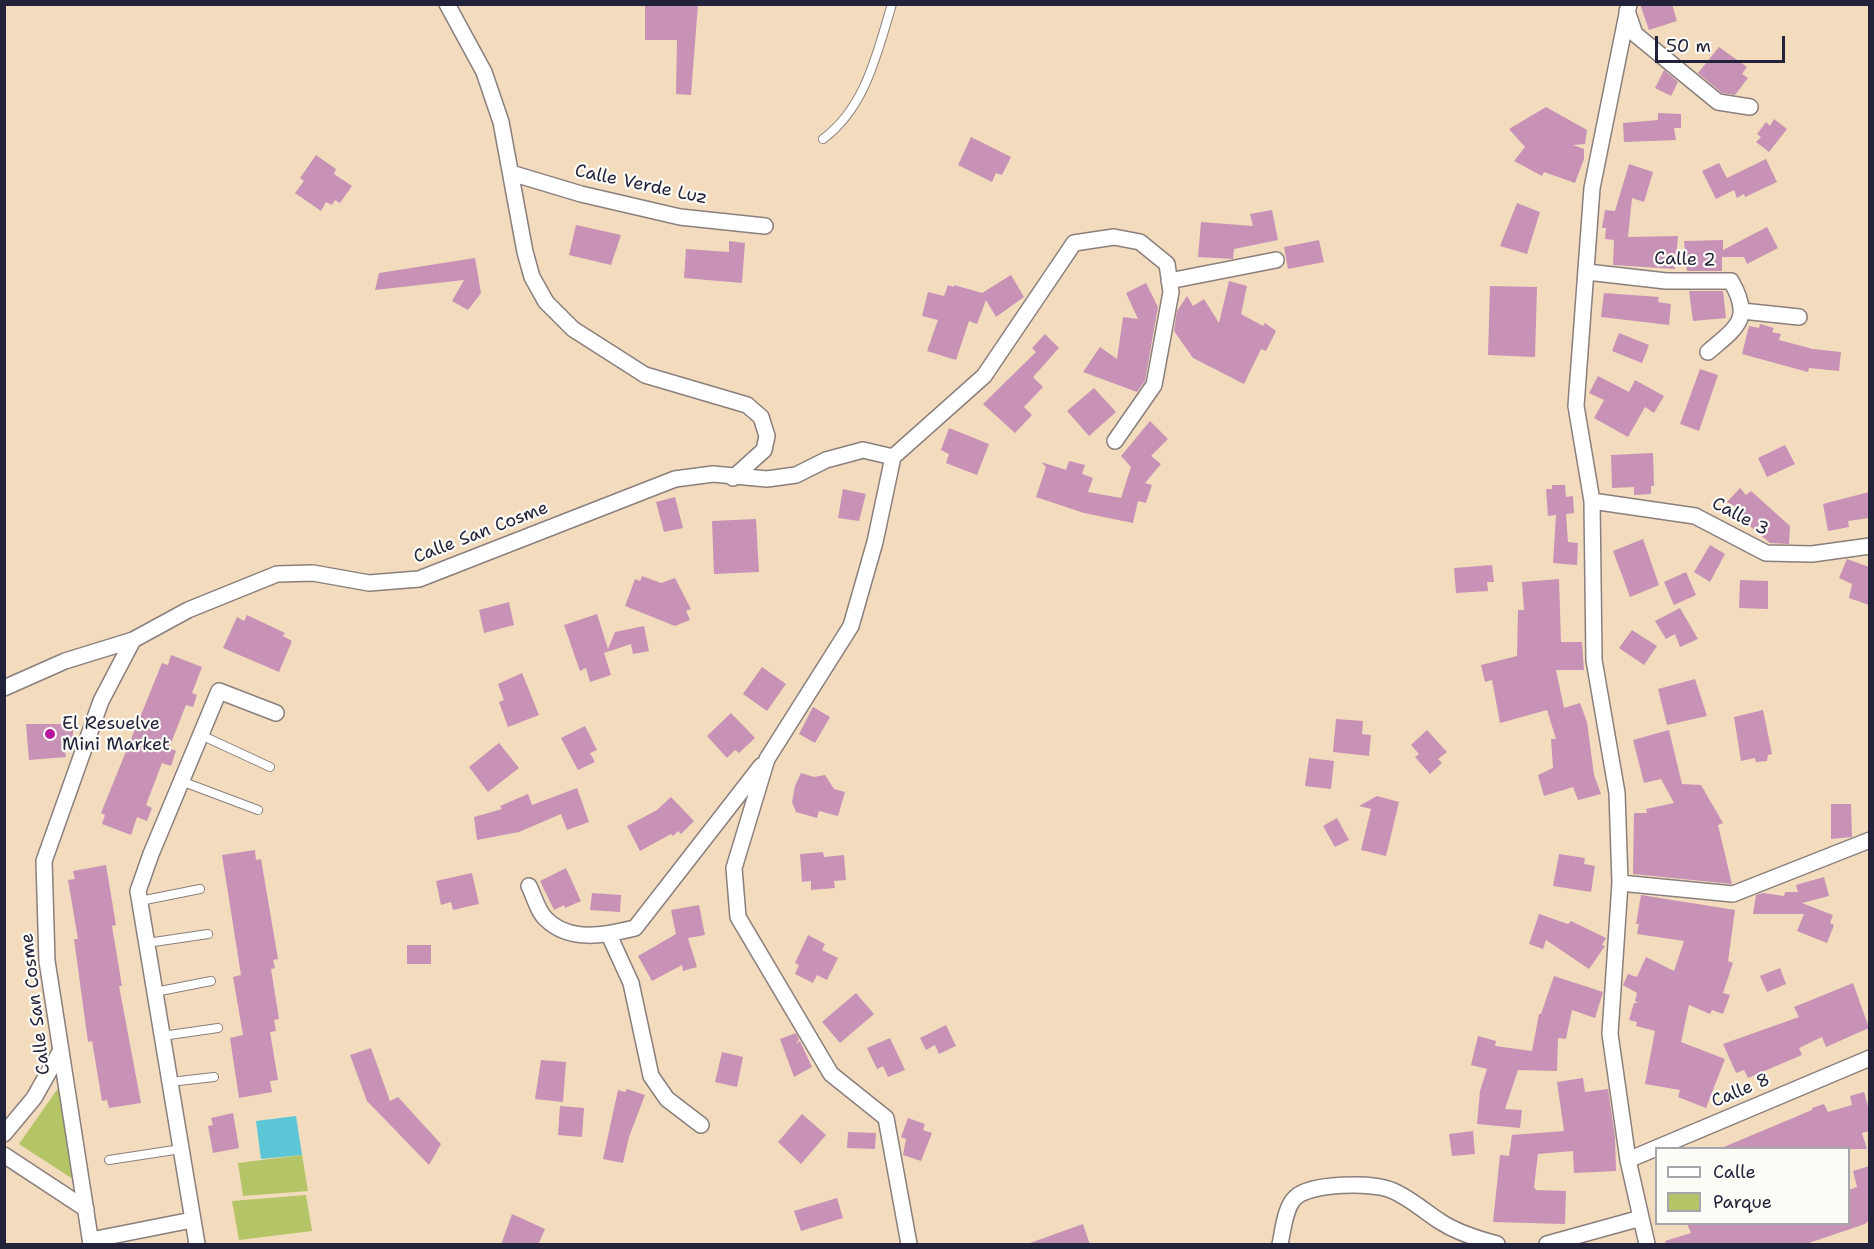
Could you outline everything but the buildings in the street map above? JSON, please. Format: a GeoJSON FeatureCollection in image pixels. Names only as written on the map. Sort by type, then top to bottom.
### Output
{"type":"FeatureCollection","features":[{"type":"Feature","properties":{"kind":"street"},"geometry":{"type":"LineString","coordinates":[[447,4],[484,72],[501,122],[532,277],[546,302],[573,329],[645,375],[747,405],[761,417],[767,436],[764,450],[733,478]]}},
{"type":"Feature","properties":{"kind":"street"},"geometry":{"type":"LineString","coordinates":[[1628,8],[1635,34],[1718,102],[1750,107]]}},
{"type":"Feature","properties":{"kind":"street"},"geometry":{"type":"LineString","coordinates":[[1628,8],[1592,188],[1576,406],[1592,501],[1594,660],[1617,793],[1620,883],[1610,1034],[1628,1160],[1647,1245]]}},
{"type":"Feature","properties":{"kind":"street","name":"Calle Verde Luz"},"geometry":{"type":"LineString","coordinates":[[511,173],[581,194],[680,217],[765,226]]}},
{"type":"Feature","properties":{"kind":"street"},"geometry":{"type":"LineString","coordinates":[[529,886],[545,919],[570,935],[609,935],[635,928],[767,759],[850,626],[875,542],[893,457],[984,376],[1074,243],[1114,237],[1140,242],[1167,264],[1171,292],[1154,385],[1115,441]]}},
{"type":"Feature","properties":{"kind":"street"},"geometry":{"type":"LineString","coordinates":[[1169,281],[1276,260]]}},
{"type":"Feature","properties":{"kind":"street","name":"Calle 2"},"geometry":{"type":"LineString","coordinates":[[1587,272],[1666,280],[1731,282],[1740,298],[1742,311]]}},
{"type":"Feature","properties":{"kind":"street"},"geometry":{"type":"LineString","coordinates":[[1708,352],[1728,334],[1741,318],[1742,311],[1799,317]]}},
{"type":"Feature","properties":{"kind":"street","name":"Calle San Cosme"},"geometry":{"type":"LineString","coordinates":[[91,1242],[47,961],[44,861],[101,701],[133,640],[188,610],[277,574],[313,573],[369,584],[419,579],[675,479],[713,474],[733,478],[766,479],[796,475],[826,460],[863,450],[893,457]]}},
{"type":"Feature","properties":{"kind":"street","name":"Calle 3"},"geometry":{"type":"LineString","coordinates":[[1592,501],[1695,516],[1766,553],[1812,554],[1869,546]]}},
{"type":"Feature","properties":{"kind":"street"},"geometry":{"type":"LineString","coordinates":[[4,688],[65,661],[133,640]]}},
{"type":"Feature","properties":{"kind":"street"},"geometry":{"type":"LineString","coordinates":[[196,1245],[138,891],[151,854],[219,691],[276,713]]}},
{"type":"Feature","properties":{"kind":"street"},"geometry":{"type":"LineString","coordinates":[[767,759],[734,868],[738,917],[831,1074],[886,1118],[909,1245]]}},
{"type":"Feature","properties":{"kind":"street"},"geometry":{"type":"LineString","coordinates":[[1620,883],[1733,894],[1869,840]]}},
{"type":"Feature","properties":{"kind":"street"},"geometry":{"type":"LineString","coordinates":[[609,935],[631,983],[651,1076],[667,1099],[701,1125]]}},
{"type":"Feature","properties":{"kind":"street"},"geometry":{"type":"LineString","coordinates":[[4,1134],[34,1098],[60,1052]]}},
{"type":"Feature","properties":{"kind":"street","name":"Calle 8"},"geometry":{"type":"LineString","coordinates":[[1659,1147],[1869,1058]]}},
{"type":"Feature","properties":{"kind":"street","name":"Calle 8"},"geometry":{"type":"LineString","coordinates":[[1628,1160],[1655,1149]]}},
{"type":"Feature","properties":{"kind":"street"},"geometry":{"type":"LineString","coordinates":[[4,1155],[86,1209]]}},
{"type":"Feature","properties":{"kind":"street"},"geometry":{"type":"LineString","coordinates":[[1280,1245],[1291,1203],[1297,1196],[1329,1186],[1379,1186],[1392,1190],[1443,1224],[1473,1238],[1497,1245]]}},
{"type":"Feature","properties":{"kind":"street"},"geometry":{"type":"LineString","coordinates":[[1546,1245],[1641,1218]]}},
{"type":"Feature","properties":{"kind":"street"},"geometry":{"type":"LineString","coordinates":[[91,1242],[192,1220]]}},
{"type":"Feature","properties":{"kind":"lane"},"geometry":{"type":"LineString","coordinates":[[823,139],[839,127],[867,82],[892,4]]}},
{"type":"Feature","properties":{"kind":"lane"},"geometry":{"type":"LineString","coordinates":[[201,735],[270,767]]}},
{"type":"Feature","properties":{"kind":"lane"},"geometry":{"type":"LineString","coordinates":[[181,781],[258,810]]}},
{"type":"Feature","properties":{"kind":"lane"},"geometry":{"type":"LineString","coordinates":[[140,901],[200,889]]}},
{"type":"Feature","properties":{"kind":"lane"},"geometry":{"type":"LineString","coordinates":[[147,943],[208,934]]}},
{"type":"Feature","properties":{"kind":"lane"},"geometry":{"type":"LineString","coordinates":[[155,992],[211,981]]}},
{"type":"Feature","properties":{"kind":"lane"},"geometry":{"type":"LineString","coordinates":[[162,1036],[218,1028]]}},
{"type":"Feature","properties":{"kind":"lane"},"geometry":{"type":"LineString","coordinates":[[170,1082],[214,1077]]}},
{"type":"Feature","properties":{"kind":"lane"},"geometry":{"type":"LineString","coordinates":[[109,1160],[181,1149]]}},
{"type":"Feature","properties":{"kind":"green space"},"geometry":{"type":"Polygon","coordinates":[[[61,1084],[79,1183],[19,1144],[61,1084]]]}},
{"type":"Feature","properties":{"kind":"green space"},"geometry":{"type":"Polygon","coordinates":[[[302,1155],[308,1191],[243,1196],[238,1163],[302,1155]]]}},
{"type":"Feature","properties":{"kind":"green space"},"geometry":{"type":"Polygon","coordinates":[[[306,1195],[312,1231],[239,1240],[232,1201],[306,1195]]]}},
{"type":"Feature","properties":{"kind":"water"},"geometry":{"type":"Polygon","coordinates":[[[296,1116],[302,1155],[261,1159],[256,1121],[296,1116]]]}},
{"type":"Feature","properties":{"kind":"place","name":"El Resuelve Mini Market"},"geometry":{"type":"Point","coordinates":[50,734]}}]}
